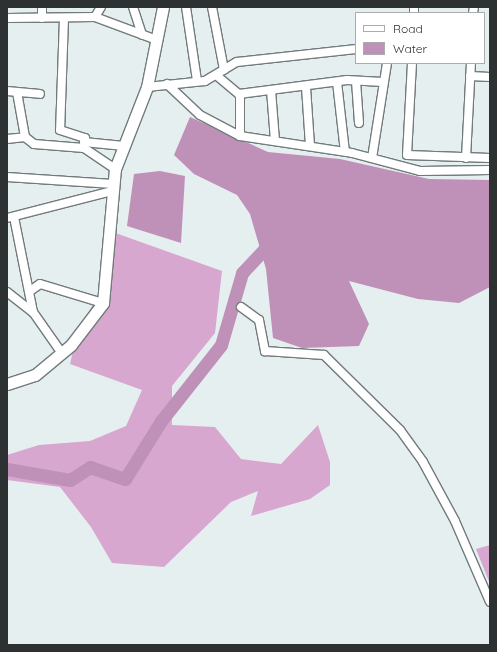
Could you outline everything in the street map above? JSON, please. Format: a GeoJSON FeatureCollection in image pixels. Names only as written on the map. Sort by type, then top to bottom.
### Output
{"type":"FeatureCollection","features":[{"type":"Feature","properties":{"kind":"street"},"geometry":{"type":"LineString","coordinates":[[42,7],[42,18]]}},
{"type":"Feature","properties":{"kind":"street"},"geometry":{"type":"LineString","coordinates":[[95,17],[101,7]]}},
{"type":"Feature","properties":{"kind":"street"},"geometry":{"type":"LineString","coordinates":[[133,7],[142,35]]}},
{"type":"Feature","properties":{"kind":"street"},"geometry":{"type":"LineString","coordinates":[[7,384],[35,375],[70,345],[102,303],[115,169],[147,87],[163,7]]}},
{"type":"Feature","properties":{"kind":"street"},"geometry":{"type":"LineString","coordinates":[[186,7],[197,81]]}},
{"type":"Feature","properties":{"kind":"street"},"geometry":{"type":"LineString","coordinates":[[212,7],[224,70]]}},
{"type":"Feature","properties":{"kind":"street"},"geometry":{"type":"LineString","coordinates":[[7,18],[95,17],[157,40]]}},
{"type":"Feature","properties":{"kind":"street"},"geometry":{"type":"LineString","coordinates":[[64,18],[60,130],[85,138],[84,145]]}},
{"type":"Feature","properties":{"kind":"street"},"geometry":{"type":"LineString","coordinates":[[147,87],[197,81],[216,74],[237,62],[355,49]]}},
{"type":"Feature","properties":{"kind":"street"},"geometry":{"type":"LineString","coordinates":[[372,158],[387,64]]}},
{"type":"Feature","properties":{"kind":"street"},"geometry":{"type":"LineString","coordinates":[[412,64],[407,155],[490,158]]}},
{"type":"Feature","properties":{"kind":"street"},"geometry":{"type":"LineString","coordinates":[[466,158],[471,64]]}},
{"type":"Feature","properties":{"kind":"street"},"geometry":{"type":"LineString","coordinates":[[216,74],[240,94],[337,82],[383,82]]}},
{"type":"Feature","properties":{"kind":"street"},"geometry":{"type":"LineString","coordinates":[[470,76],[490,77]]}},
{"type":"Feature","properties":{"kind":"street"},"geometry":{"type":"LineString","coordinates":[[356,81],[359,123]]}},
{"type":"Feature","properties":{"kind":"street"},"geometry":{"type":"LineString","coordinates":[[337,82],[345,152]]}},
{"type":"Feature","properties":{"kind":"street"},"geometry":{"type":"LineString","coordinates":[[167,84],[200,114],[240,136],[345,152],[420,171],[490,170]]}},
{"type":"Feature","properties":{"kind":"street"},"geometry":{"type":"LineString","coordinates":[[306,87],[310,146]]}},
{"type":"Feature","properties":{"kind":"street"},"geometry":{"type":"LineString","coordinates":[[271,90],[275,141]]}},
{"type":"Feature","properties":{"kind":"street"},"geometry":{"type":"LineString","coordinates":[[7,91],[40,94]]}},
{"type":"Feature","properties":{"kind":"street"},"geometry":{"type":"LineString","coordinates":[[17,92],[26,137],[34,144],[124,146]]}},
{"type":"Feature","properties":{"kind":"street"},"geometry":{"type":"LineString","coordinates":[[240,94],[240,136]]}},
{"type":"Feature","properties":{"kind":"street"},"geometry":{"type":"LineString","coordinates":[[7,139],[26,137]]}},
{"type":"Feature","properties":{"kind":"street"},"geometry":{"type":"LineString","coordinates":[[84,145],[115,169]]}},
{"type":"Feature","properties":{"kind":"street"},"geometry":{"type":"LineString","coordinates":[[7,177],[112,188]]}},
{"type":"Feature","properties":{"kind":"street"},"geometry":{"type":"LineString","coordinates":[[34,312],[30,291],[10,218],[112,188]]}},
{"type":"Feature","properties":{"kind":"street"},"geometry":{"type":"LineString","coordinates":[[30,291],[40,284],[102,303]]}},
{"type":"Feature","properties":{"kind":"street"},"geometry":{"type":"LineString","coordinates":[[7,292],[34,312],[61,352]]}},
{"type":"Feature","properties":{"kind":"street"},"geometry":{"type":"LineString","coordinates":[[241,307],[259,320],[265,351],[324,354],[400,430],[423,462],[456,524],[490,602]]}},
{"type":"Feature","properties":{"kind":"shaded area"},"geometry":{"type":"Polygon","coordinates":[[[107,230],[222,271],[215,333],[172,386],[172,425],[215,427],[241,459],[281,464],[318,425],[330,462],[330,485],[310,499],[251,516],[258,491],[231,502],[164,567],[112,563],[91,527],[60,487],[7,480],[7,455],[39,445],[90,441],[126,426],[142,390],[70,364],[77,333],[98,295],[107,230]]]}},
{"type":"Feature","properties":{"kind":"shaded area"},"geometry":{"type":"Polygon","coordinates":[[[490,545],[490,584],[476,549],[490,545]]]}},
{"type":"Feature","properties":{"kind":"water"},"geometry":{"type":"Polygon","coordinates":[[[190,117],[268,152],[340,159],[429,179],[490,180],[490,287],[459,303],[418,299],[349,281],[369,324],[359,346],[302,348],[273,338],[266,269],[250,214],[237,195],[194,174],[174,155],[190,117]]]}},
{"type":"Feature","properties":{"kind":"water"},"geometry":{"type":"Polygon","coordinates":[[[160,171],[185,176],[181,243],[127,226],[134,174],[160,171]]]}},
{"type":"Feature","properties":{"kind":"waterway"},"geometry":{"type":"LineString","coordinates":[[7,469],[70,480],[90,467],[125,479],[161,421],[221,345],[242,273],[269,244],[275,245]]}}]}
